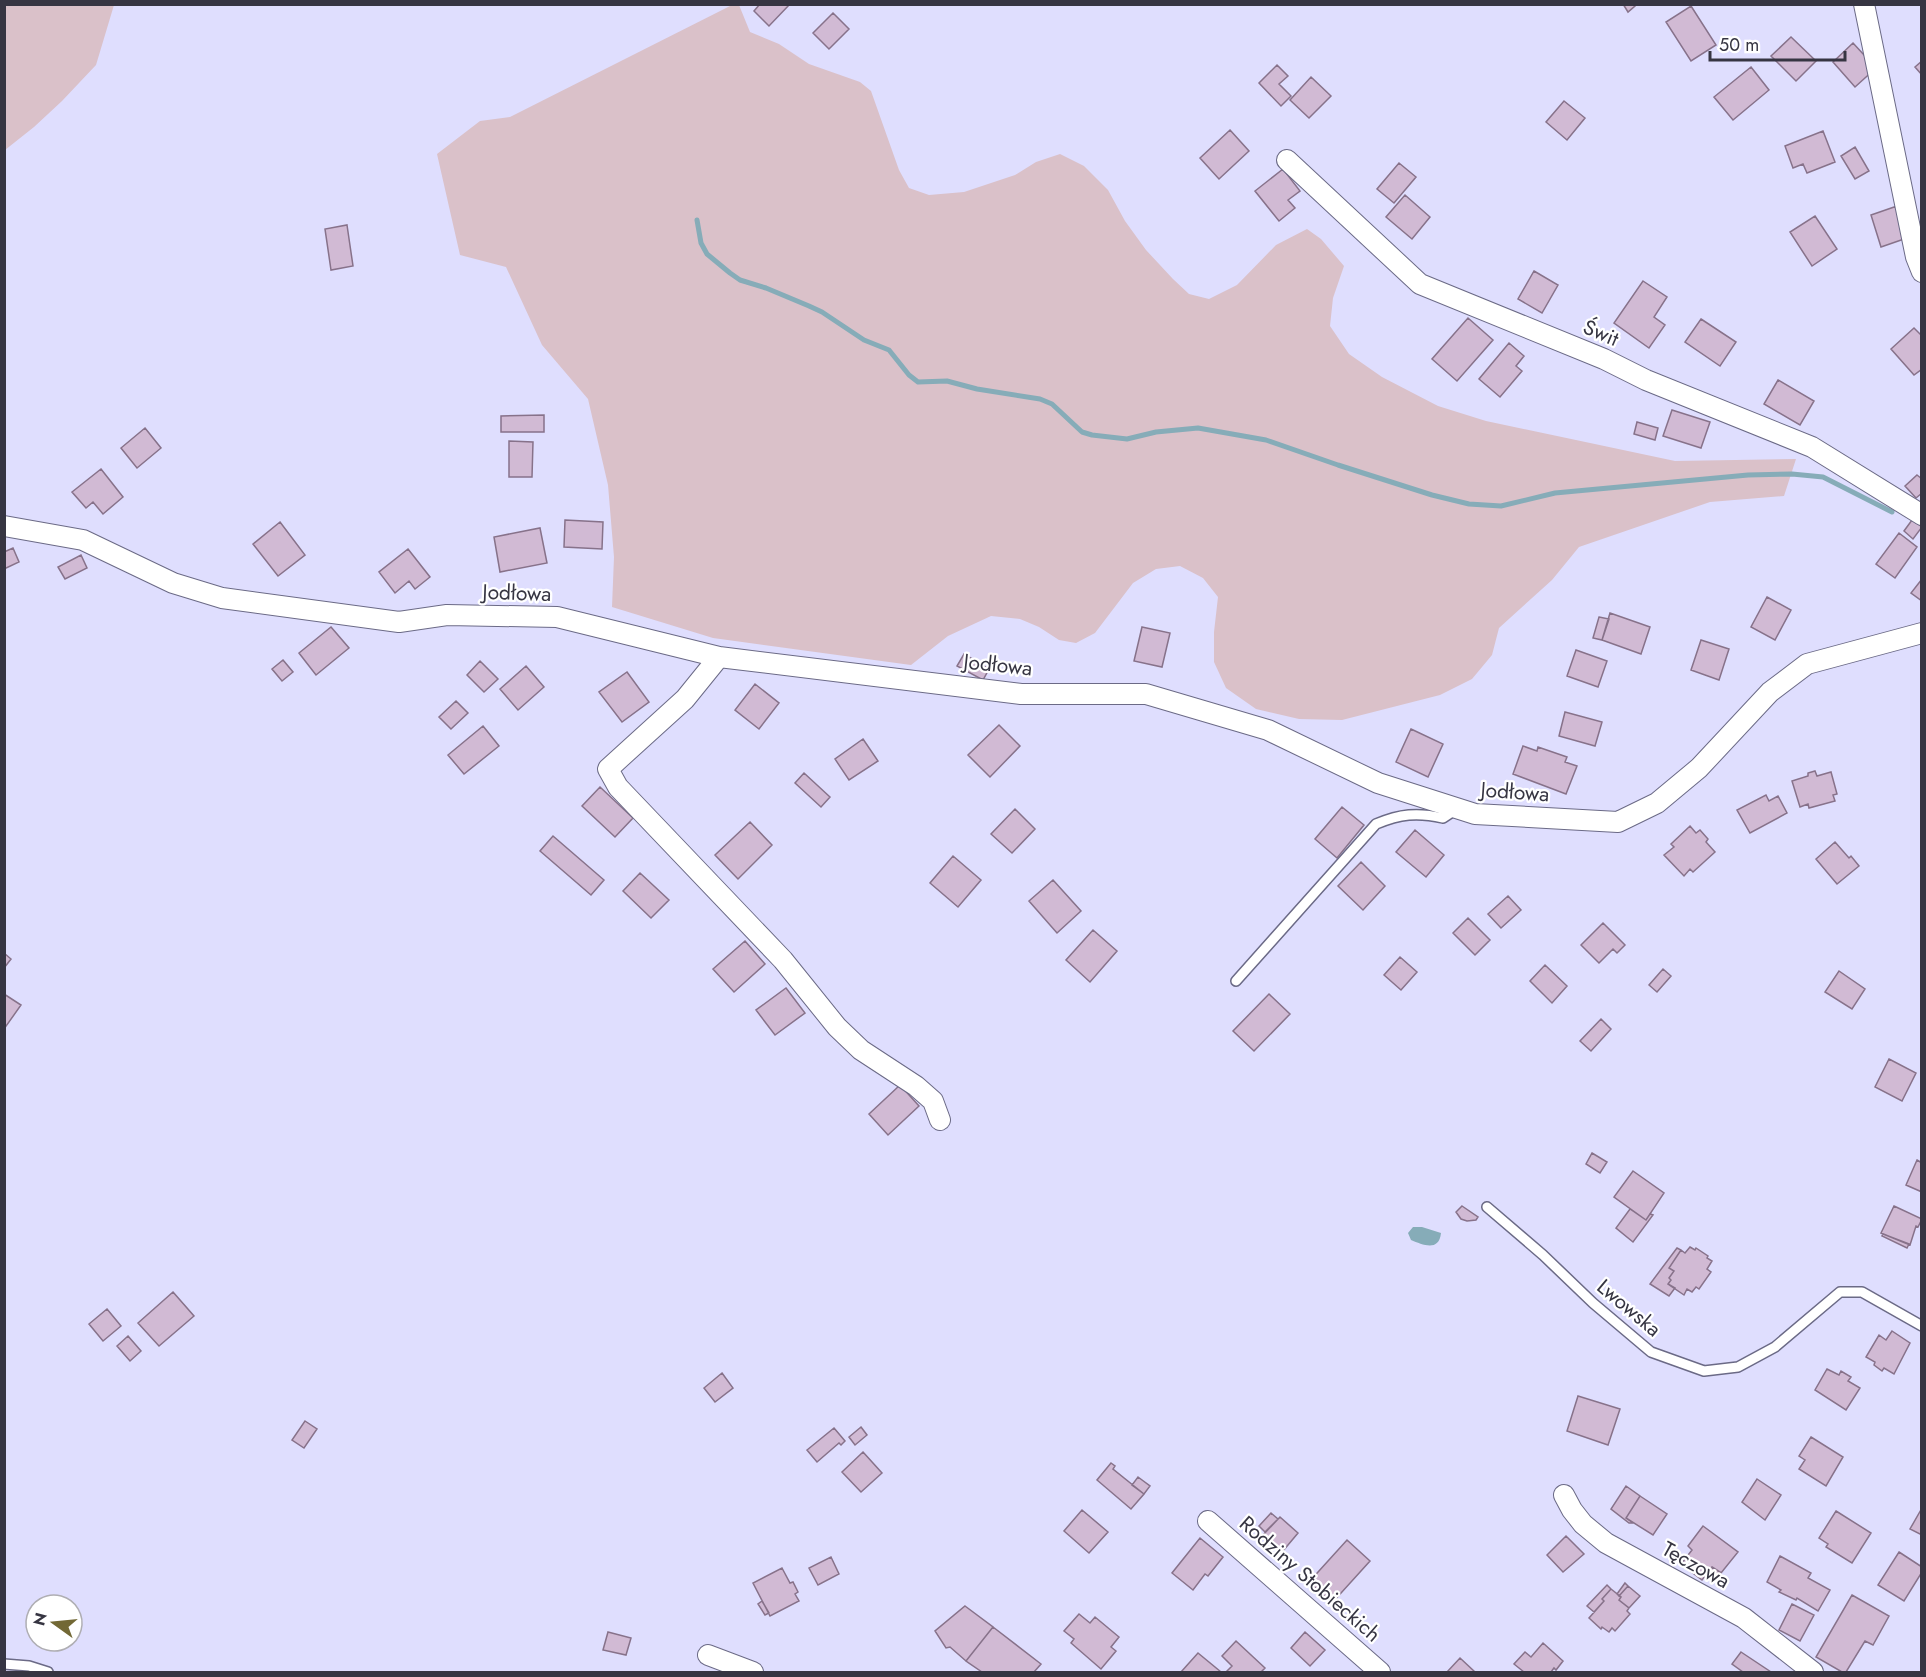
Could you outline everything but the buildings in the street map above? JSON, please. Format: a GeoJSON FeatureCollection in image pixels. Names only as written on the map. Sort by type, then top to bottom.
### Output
{"type":"FeatureCollection","features":[{"type":"Feature","properties":{"kind":"street"},"geometry":{"type":"LineString","coordinates":[[1864,4],[1916,257],[1922,272]]}},
{"type":"Feature","properties":{"kind":"street","name":"Świt"},"geometry":{"type":"LineString","coordinates":[[1287,160],[1419,284],[1593,354],[1646,380],[1812,447],[1922,515]]}},
{"type":"Feature","properties":{"kind":"street","name":"Jodłowa"},"geometry":{"type":"LineString","coordinates":[[4,526],[84,540],[173,583],[222,598],[399,622],[447,615],[556,617],[719,657],[1021,694],[1146,694],[1268,730],[1378,783],[1475,814],[1618,822],[1657,803],[1699,768],[1770,692],[1807,664],[1922,633]]}},
{"type":"Feature","properties":{"kind":"street"},"geometry":{"type":"LineString","coordinates":[[719,657],[685,699],[608,769],[618,787],[783,960],[837,1027],[861,1050],[916,1086],[933,1101],[940,1119]]}},
{"type":"Feature","properties":{"kind":"street","name":"Tęczowa"},"geometry":{"type":"LineString","coordinates":[[1564,1495],[1583,1524],[1606,1543],[1744,1618],[1813,1672]]}},
{"type":"Feature","properties":{"kind":"street","name":"Rodziny Stobieckich"},"geometry":{"type":"LineString","coordinates":[[1208,1521],[1380,1672]]}},
{"type":"Feature","properties":{"kind":"street"},"geometry":{"type":"LineString","coordinates":[[708,1655],[753,1672]]}},
{"type":"Feature","properties":{"kind":"lane"},"geometry":{"type":"LineString","coordinates":[[1236,981],[1376,824],[1397,816],[1425,814],[1443,818],[1457,808]]}},
{"type":"Feature","properties":{"kind":"lane","name":"Lwowska"},"geometry":{"type":"LineString","coordinates":[[1487,1208],[1651,1352],[1704,1371],[1738,1367],[1775,1347],[1840,1292],[1862,1292],[1922,1326]]}},
{"type":"Feature","properties":{"kind":"lane"},"geometry":{"type":"LineString","coordinates":[[4,1664],[29,1666],[48,1672]]}},
{"type":"Feature","properties":{"kind":"shaded area"},"geometry":{"type":"Polygon","coordinates":[[[5,4],[114,5],[96,65],[62,101],[5,150],[5,4]]]}},
{"type":"Feature","properties":{"kind":"shaded area"},"geometry":{"type":"Polygon","coordinates":[[[734,4],[739,5],[750,32],[779,44],[809,64],[860,82],[871,91],[899,170],[909,188],[929,195],[964,192],[1015,175],[1036,162],[1060,154],[1084,166],[1108,190],[1125,221],[1146,250],[1173,279],[1189,294],[1209,299],[1237,285],[1276,245],[1307,229],[1321,239],[1344,266],[1333,298],[1330,326],[1349,354],[1382,377],[1438,406],[1486,421],[1675,461],[1796,459],[1784,496],[1710,502],[1579,547],[1552,580],[1499,628],[1492,655],[1472,679],[1440,695],[1342,720],[1299,719],[1256,709],[1226,688],[1214,662],[1214,632],[1218,597],[1203,578],[1180,566],[1156,569],[1133,583],[1095,633],[1076,643],[1059,640],[1039,627],[1020,619],[991,616],[948,636],[911,665],[713,638],[612,607],[614,557],[608,485],[588,399],[542,345],[506,267],[460,255],[437,154],[480,121],[510,117],[734,4]]]}},
{"type":"Feature","properties":{"kind":"water"},"geometry":{"type":"Polygon","coordinates":[[[1413,1227],[1422,1227],[1441,1233],[1440,1239],[1430,1246],[1411,1240],[1408,1233],[1413,1227]]]}},
{"type":"Feature","properties":{"kind":"waterway"},"geometry":{"type":"LineString","coordinates":[[697,220],[701,243],[707,254],[730,273],[740,280],[766,288],[822,312],[864,340],[889,350],[909,375],[918,382],[947,381],[977,389],[1040,399],[1052,404],[1082,432],[1092,435],[1127,439],[1156,432],[1198,428],[1266,440],[1432,495],[1469,504],[1501,506],[1555,493],[1748,475],[1792,474],[1823,477],[1892,512]]}}]}
